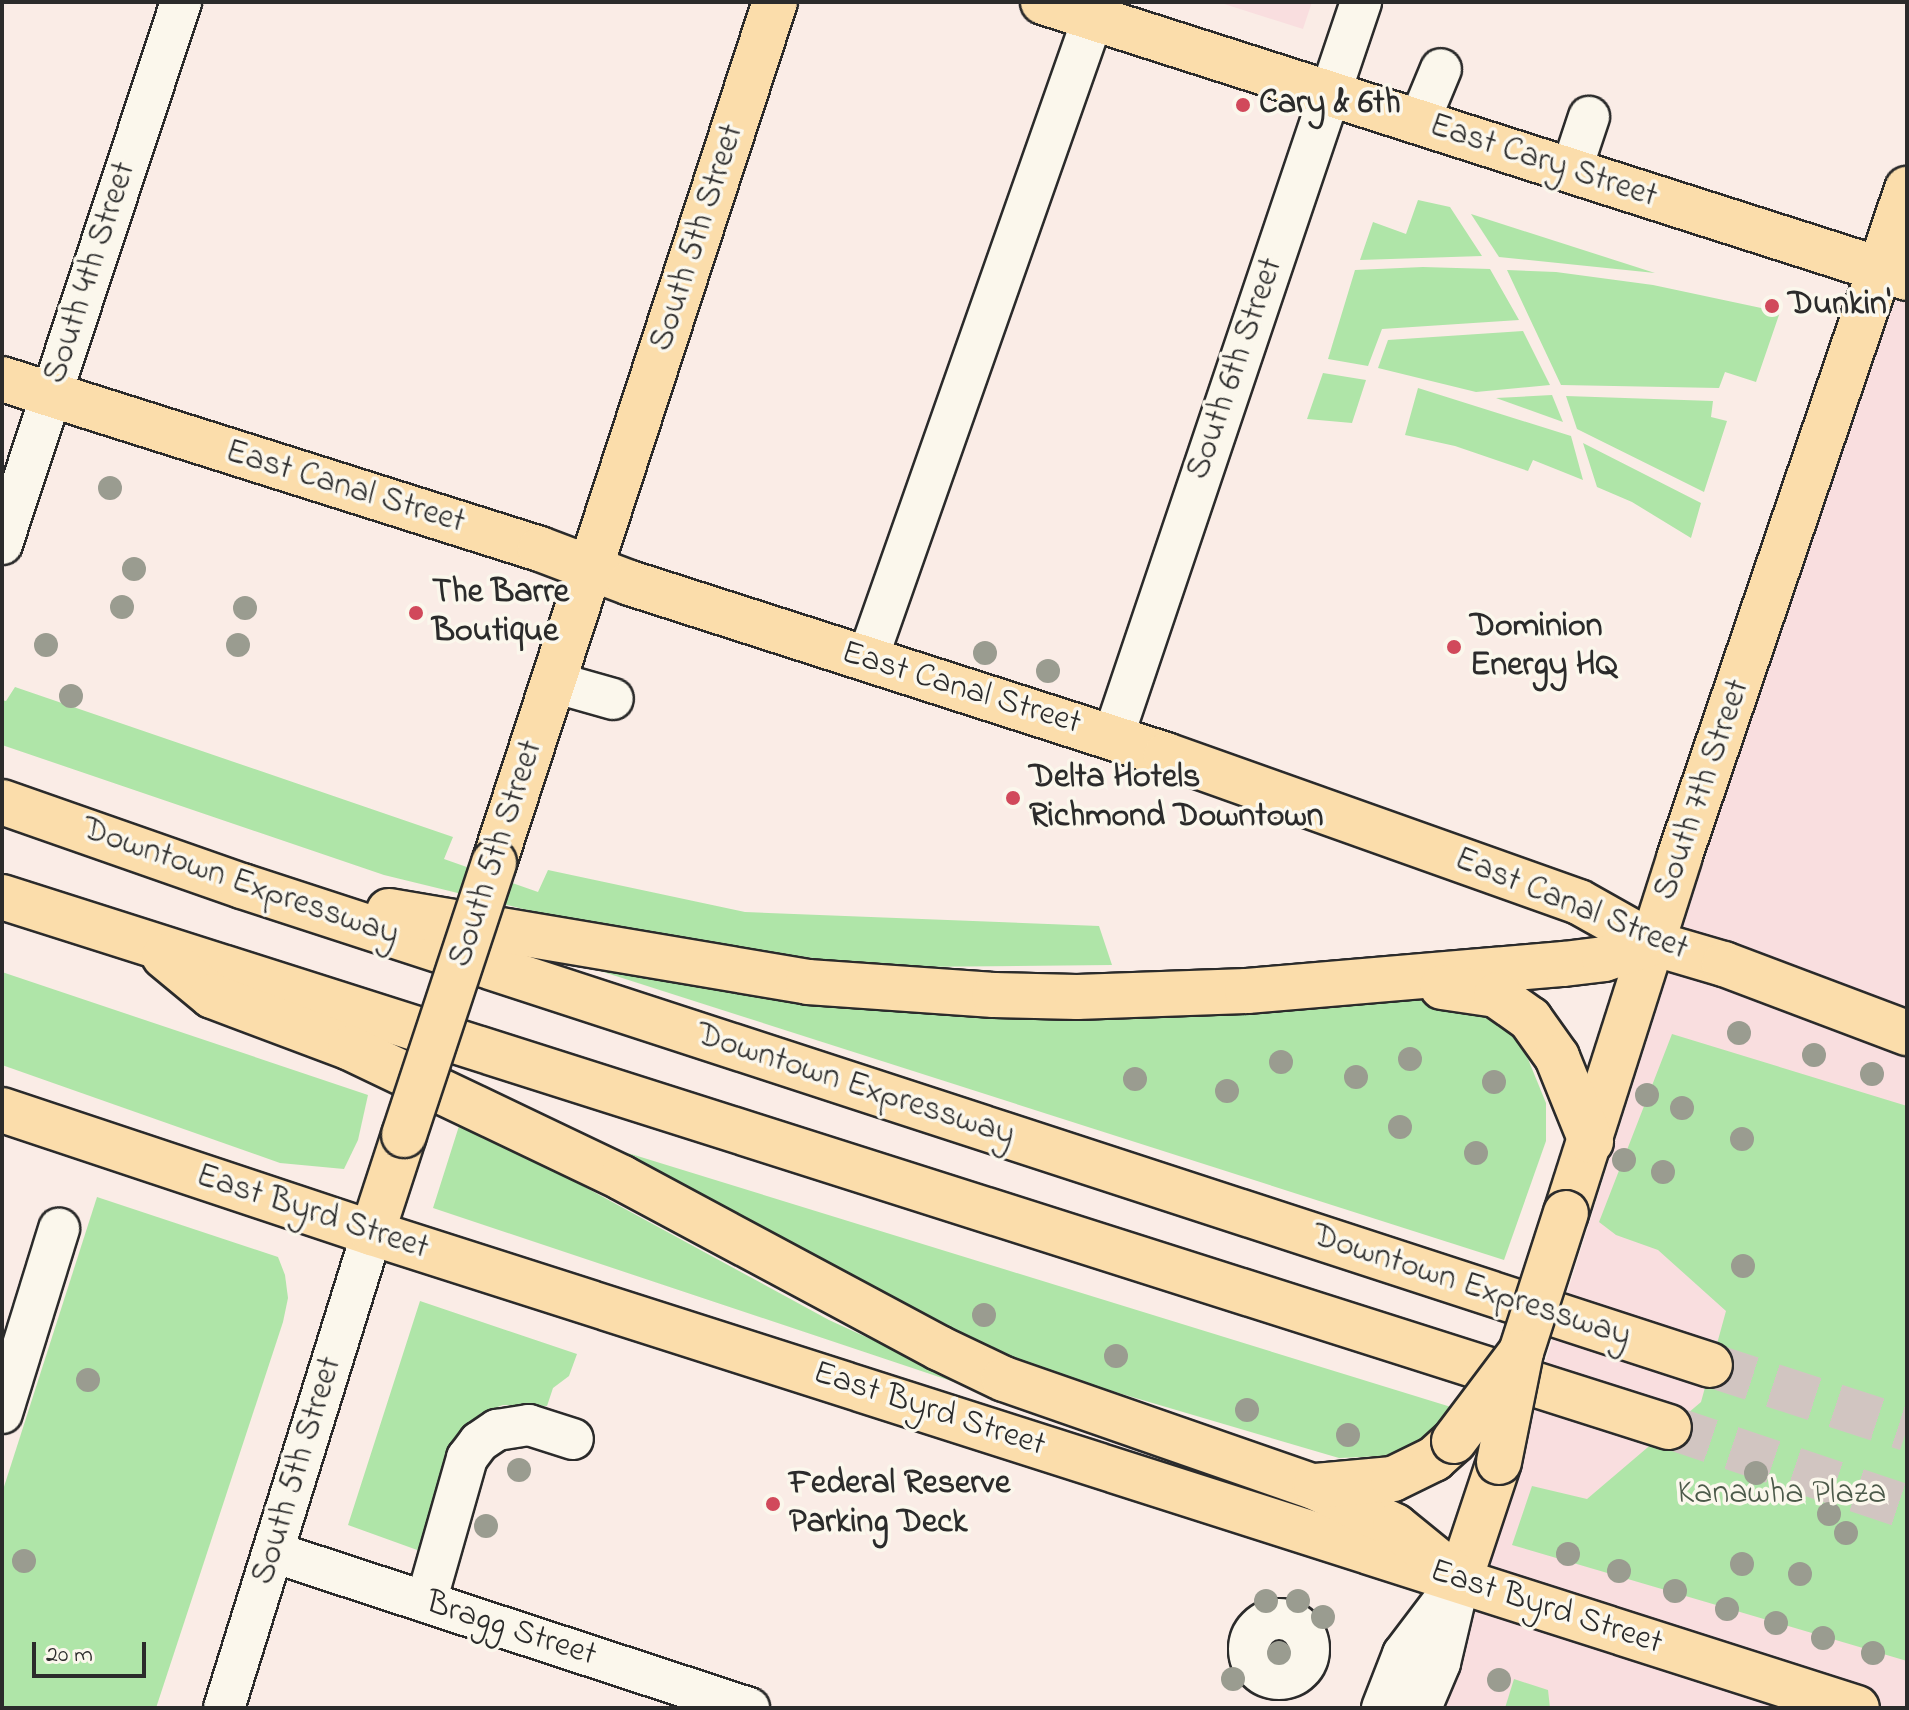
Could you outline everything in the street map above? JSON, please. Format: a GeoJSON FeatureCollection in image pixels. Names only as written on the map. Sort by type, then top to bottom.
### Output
{"type":"FeatureCollection","features":[{"type":"Feature","properties":{"kind":"main road","name":"South 5th Street"},"geometry":{"type":"LineString","coordinates":[[372,1233],[775,2]]}},
{"type":"Feature","properties":{"kind":"main road","name":"East Cary Street"},"geometry":{"type":"LineString","coordinates":[[1043,2],[1894,274]]}},
{"type":"Feature","properties":{"kind":"main road","name":"South 7th Street"},"geometry":{"type":"LineString","coordinates":[[1460,1579],[1499,1462],[1521,1352],[1652,943],[1894,274],[1907,189]]}},
{"type":"Feature","properties":{"kind":"main road","name":"East Canal Street"},"geometry":{"type":"LineString","coordinates":[[2,379],[1113,737],[1579,902],[1652,943],[1724,964],[1907,1033]]}},
{"type":"Feature","properties":{"kind":"main road","name":"Downtown Expressway"},"geometry":{"type":"LineString","coordinates":[[2,802],[242,886],[1710,1365]]}},
{"type":"Feature","properties":{"kind":"main road"},"geometry":{"type":"LineString","coordinates":[[242,886],[808,982],[994,995],[1077,997],[1247,991],[1604,959],[1652,943]]}},
{"type":"Feature","properties":{"kind":"main road"},"geometry":{"type":"LineString","coordinates":[[2,897],[1669,1427]]}},
{"type":"Feature","properties":{"kind":"main road"},"geometry":{"type":"LineString","coordinates":[[146,942],[212,996],[350,1048],[622,1178],[939,1348],[1004,1379],[1314,1487],[1395,1526],[1460,1579]]}},
{"type":"Feature","properties":{"kind":"main road"},"geometry":{"type":"LineString","coordinates":[[1370,979],[1479,990],[1510,1003],[1530,1019],[1557,1057],[1591,1141]]}},
{"type":"Feature","properties":{"kind":"main road","name":"East Byrd Street"},"geometry":{"type":"LineString","coordinates":[[2,1110],[372,1233],[1857,1708]]}},
{"type":"Feature","properties":{"kind":"main road"},"geometry":{"type":"LineString","coordinates":[[1314,1487],[1393,1479],[1434,1459],[1454,1441],[1521,1352]]}},
{"type":"Feature","properties":{"kind":"street","name":"South 4th Street"},"geometry":{"type":"LineString","coordinates":[[2,544],[181,2]]}},
{"type":"Feature","properties":{"kind":"street","name":"South 6th Street"},"geometry":{"type":"LineString","coordinates":[[1113,737],[1361,2]]}},
{"type":"Feature","properties":{"kind":"street"},"geometry":{"type":"LineString","coordinates":[[867,660],[1093,18]]}},
{"type":"Feature","properties":{"kind":"street"},"geometry":{"type":"LineString","coordinates":[[1419,122],[1441,69]]}},
{"type":"Feature","properties":{"kind":"street"},"geometry":{"type":"LineString","coordinates":[[1571,171],[1589,117]]}},
{"type":"Feature","properties":{"kind":"street"},"geometry":{"type":"LineString","coordinates":[[553,682],[613,699]]}},
{"type":"Feature","properties":{"kind":"street"},"geometry":{"type":"LineString","coordinates":[[2,1413],[59,1229]]}},
{"type":"Feature","properties":{"kind":"street","name":"South 5th Street"},"geometry":{"type":"LineString","coordinates":[[224,1708],[372,1233]]}},
{"type":"Feature","properties":{"kind":"street"},"geometry":{"type":"LineString","coordinates":[[426,1602],[467,1458],[479,1442],[497,1430],[529,1425],[573,1439]]}},
{"type":"Feature","properties":{"kind":"street","name":"Bragg Street"},"geometry":{"type":"LineString","coordinates":[[273,1552],[749,1708]]}},
{"type":"Feature","properties":{"kind":"street","name":"South 7th Street"},"geometry":{"type":"LineString","coordinates":[[1382,1708],[1403,1654],[1460,1579]]}},
{"type":"Feature","properties":{"kind":"street","name":"South 7th Street"},"geometry":{"type":"LineString","coordinates":[[1421,1708],[1440,1663],[1460,1579]]}},
{"type":"Feature","properties":{"kind":"shaded area"},"geometry":{"type":"Polygon","coordinates":[[[1218,2],[1312,2],[1303,29],[1218,2]]]}},
{"type":"Feature","properties":{"kind":"shaded area"},"geometry":{"type":"Polygon","coordinates":[[[1907,218],[1907,1708],[1436,1708],[1907,218]]]}},
{"type":"Feature","properties":{"kind":"green space"},"geometry":{"type":"Polygon","coordinates":[[[1418,200],[1450,207],[1482,256],[1360,260],[1373,222],[1406,234],[1418,200]]]}},
{"type":"Feature","properties":{"kind":"green space"},"geometry":{"type":"Polygon","coordinates":[[[1471,214],[1655,273],[1499,257],[1471,214]]]}},
{"type":"Feature","properties":{"kind":"green space"},"geometry":{"type":"Polygon","coordinates":[[[1423,267],[1490,269],[1519,320],[1382,329],[1368,366],[1328,359],[1355,270],[1423,267]]]}},
{"type":"Feature","properties":{"kind":"green space"},"geometry":{"type":"Polygon","coordinates":[[[1507,270],[1556,272],[1653,285],[1780,312],[1756,382],[1725,372],[1719,388],[1561,385],[1507,270]]]}},
{"type":"Feature","properties":{"kind":"green space"},"geometry":{"type":"Polygon","coordinates":[[[1523,331],[1550,385],[1476,392],[1378,368],[1388,340],[1523,331]]]}},
{"type":"Feature","properties":{"kind":"green space"},"geometry":{"type":"Polygon","coordinates":[[[1323,373],[1366,380],[1352,423],[1307,419],[1323,373]]]}},
{"type":"Feature","properties":{"kind":"green space"},"geometry":{"type":"Polygon","coordinates":[[[1418,388],[1571,436],[1583,480],[1533,460],[1528,471],[1455,446],[1405,435],[1418,388]]]}},
{"type":"Feature","properties":{"kind":"green space"},"geometry":{"type":"Polygon","coordinates":[[[1552,395],[1563,422],[1496,398],[1552,395]]]}},
{"type":"Feature","properties":{"kind":"green space"},"geometry":{"type":"Polygon","coordinates":[[[1566,396],[1713,401],[1711,417],[1727,421],[1704,492],[1577,429],[1566,396]]]}},
{"type":"Feature","properties":{"kind":"green space"},"geometry":{"type":"Polygon","coordinates":[[[1583,443],[1701,503],[1691,538],[1632,502],[1597,487],[1583,443]]]}},
{"type":"Feature","properties":{"kind":"green space"},"geometry":{"type":"Polygon","coordinates":[[[15,687],[453,837],[444,859],[538,892],[548,870],[745,912],[1099,926],[1112,965],[910,967],[821,959],[618,932],[384,875],[2,745],[2,700],[6,701],[15,687]]]}},
{"type":"Feature","properties":{"kind":"green space"},"geometry":{"type":"Polygon","coordinates":[[[569,961],[1451,1000],[1479,1006],[1507,1026],[1528,1059],[1546,1103],[1546,1141],[1504,1260],[569,961]]]}},
{"type":"Feature","properties":{"kind":"green space"},"geometry":{"type":"Polygon","coordinates":[[[2,972],[368,1095],[358,1140],[344,1169],[280,1163],[2,1065],[2,972]]]}},
{"type":"Feature","properties":{"kind":"green space","name":"Kanawha Plaza"},"geometry":{"type":"Polygon","coordinates":[[[1672,1034],[1907,1106],[1907,1661],[1512,1545],[1532,1486],[1587,1499],[1701,1402],[1726,1311],[1658,1250],[1616,1235],[1599,1222],[1672,1034]]]}},
{"type":"Feature","properties":{"kind":"green space"},"geometry":{"type":"Polygon","coordinates":[[[459,1126],[559,1173],[829,1320],[990,1394],[433,1208],[459,1126]]]}},
{"type":"Feature","properties":{"kind":"green space"},"geometry":{"type":"Polygon","coordinates":[[[592,1142],[1451,1407],[1430,1434],[1408,1448],[1383,1456],[1339,1458],[1027,1366],[592,1142]]]}},
{"type":"Feature","properties":{"kind":"green space"},"geometry":{"type":"Polygon","coordinates":[[[97,1197],[278,1257],[285,1275],[288,1298],[283,1322],[156,1708],[2,1708],[2,1493],[97,1197]]]}},
{"type":"Feature","properties":{"kind":"green space"},"geometry":{"type":"Polygon","coordinates":[[[420,1301],[577,1354],[569,1376],[553,1388],[547,1406],[503,1405],[481,1413],[456,1436],[420,1551],[348,1525],[420,1301]]]}},
{"type":"Feature","properties":{"kind":"green space"},"geometry":{"type":"Polygon","coordinates":[[[1514,1679],[1548,1690],[1550,1708],[1505,1708],[1514,1679]]]}},
{"type":"Feature","properties":{"kind":"tunnel"},"geometry":{"type":"LineString","coordinates":[[1710,1365],[1907,1429]]}},
{"type":"Feature","properties":{"kind":"tunnel"},"geometry":{"type":"LineString","coordinates":[[1669,1427],[1907,1507]]}},
{"type":"Feature","properties":{"kind":"place","name":"Cary & 6th"},"geometry":{"type":"Point","coordinates":[1243,105]}},
{"type":"Feature","properties":{"kind":"place","name":"Dunkin'"},"geometry":{"type":"Point","coordinates":[1772,306]}},
{"type":"Feature","properties":{"kind":"place","name":"The Barre Boutique"},"geometry":{"type":"Point","coordinates":[416,613]}},
{"type":"Feature","properties":{"kind":"place","name":"Dominion Energy HQ"},"geometry":{"type":"Point","coordinates":[1454,647]}},
{"type":"Feature","properties":{"kind":"place","name":"Delta Hotels Richmond Downtown"},"geometry":{"type":"Point","coordinates":[1013,798]}},
{"type":"Feature","properties":{"kind":"place","name":"Federal Reserve Parking Deck"},"geometry":{"type":"Point","coordinates":[773,1504]}}]}
